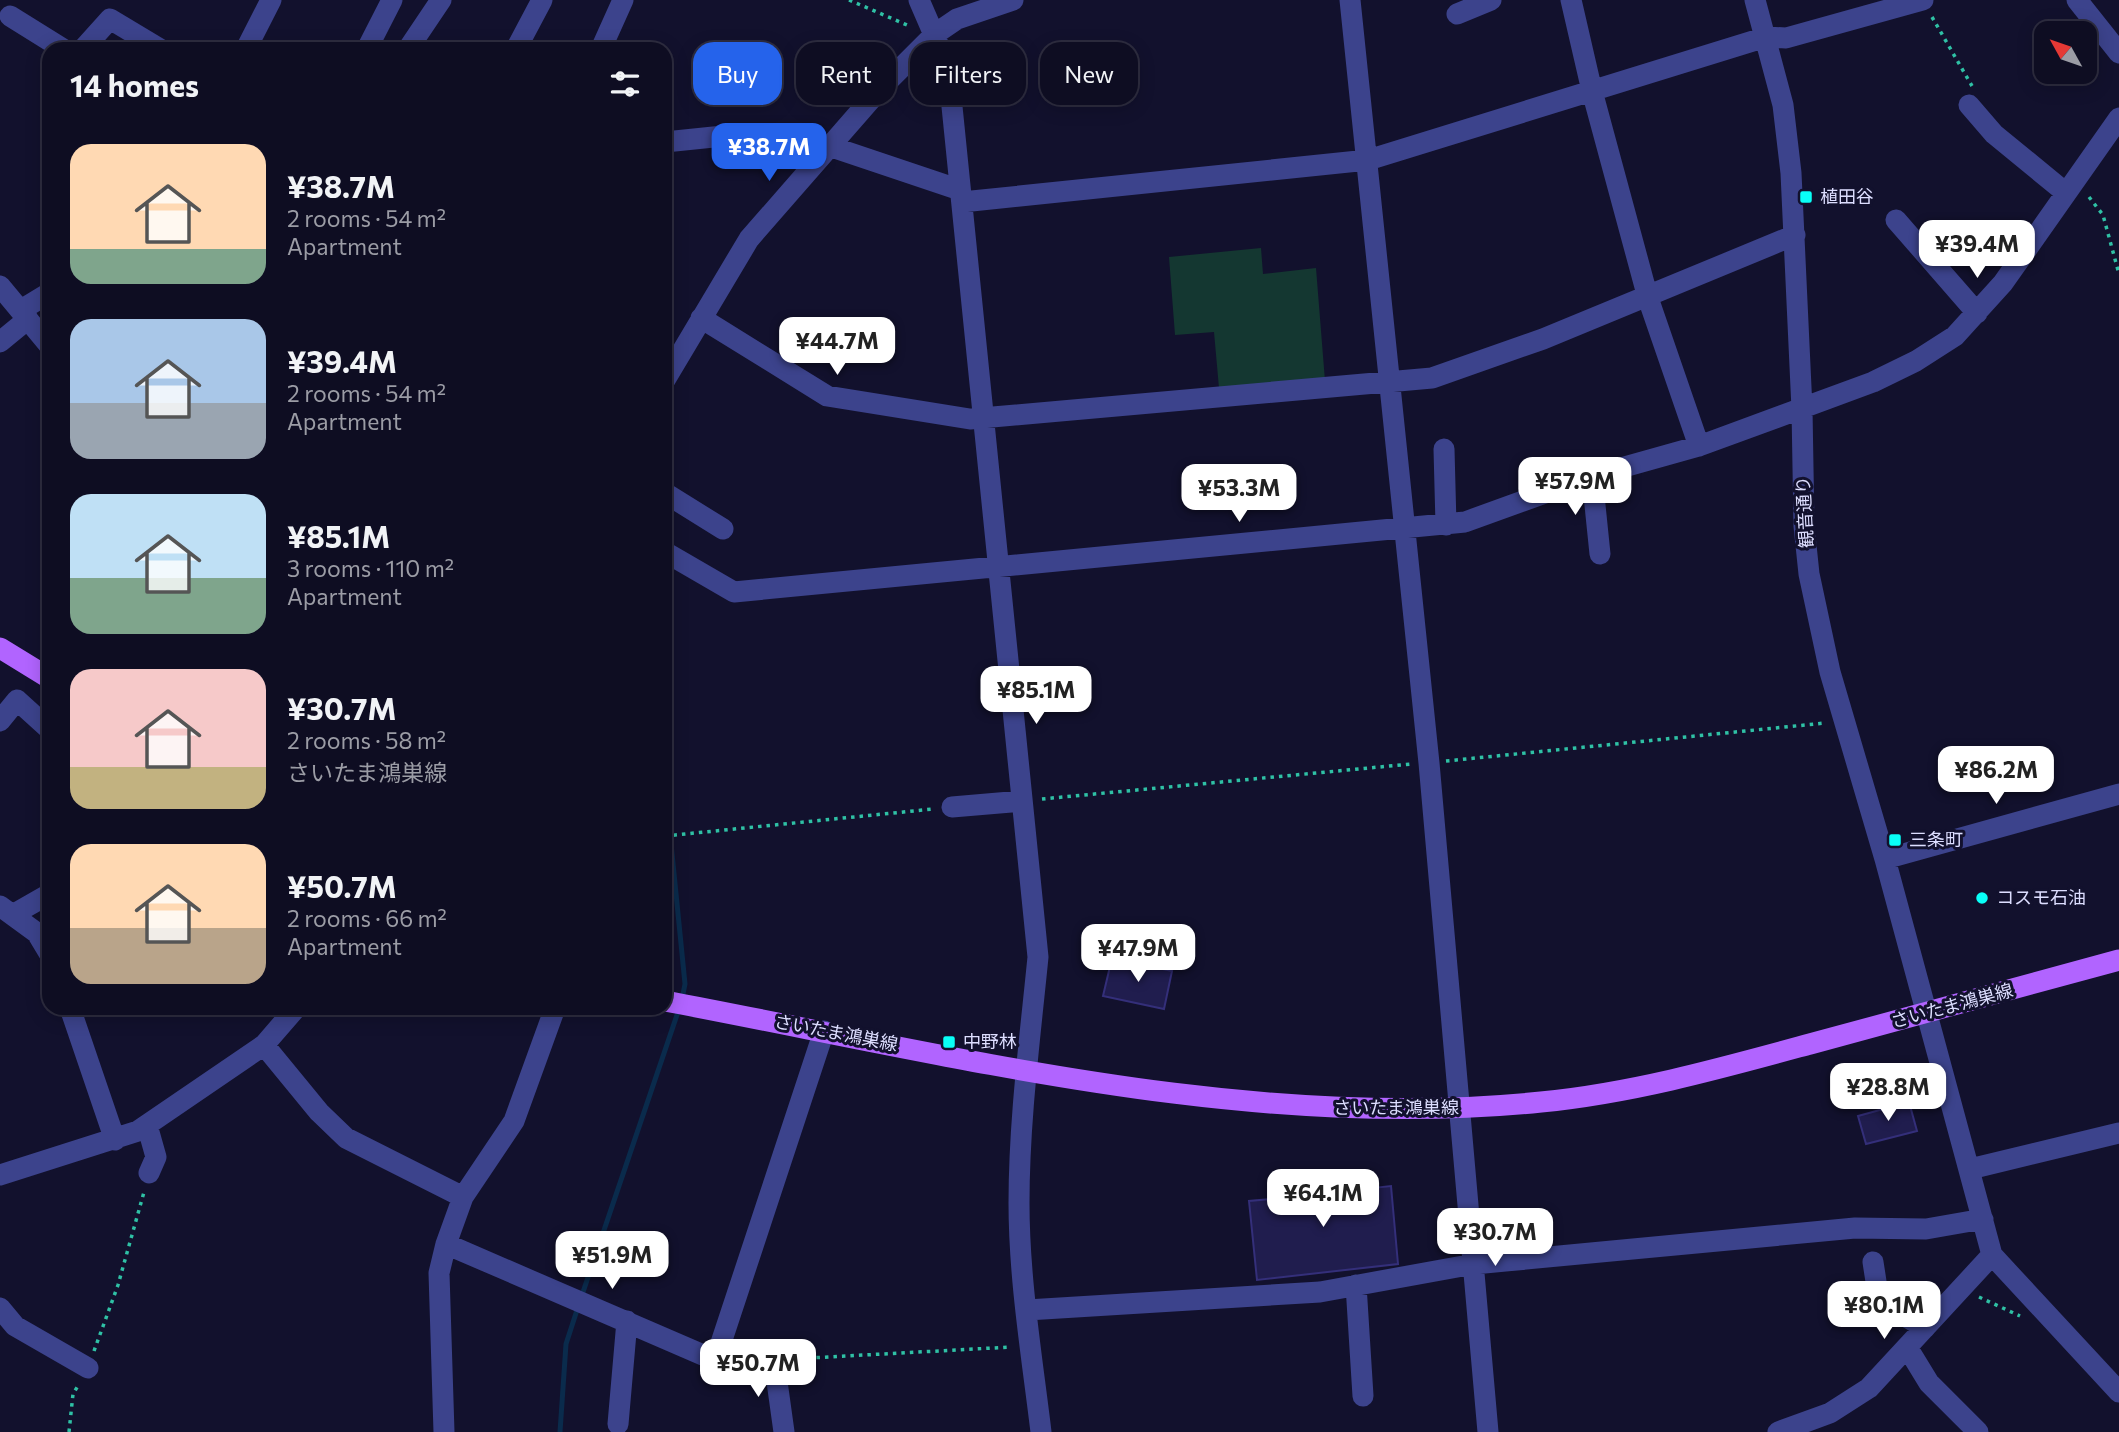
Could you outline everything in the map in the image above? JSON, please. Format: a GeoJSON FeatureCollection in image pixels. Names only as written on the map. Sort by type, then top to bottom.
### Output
{"type":"FeatureCollection","features":[{"type":"Feature","properties":{"kind":"main road"},"geometry":{"type":"LineString","coordinates":[[0,649],[42,674]]}},
{"type":"Feature","properties":{"kind":"main road","name":"さいたま鴻巣線"},"geometry":{"type":"LineString","coordinates":[[672,1002],[1027,1069],[1272,1106],[1461,1108],[1542,1102],[1634,1089],[2119,960]]}},
{"type":"Feature","properties":{"kind":"street"},"geometry":{"type":"LineString","coordinates":[[250,42],[271,0]]}},
{"type":"Feature","properties":{"kind":"street"},"geometry":{"type":"LineString","coordinates":[[371,42],[392,0]]}},
{"type":"Feature","properties":{"kind":"street"},"geometry":{"type":"LineString","coordinates":[[413,42],[441,0]]}},
{"type":"Feature","properties":{"kind":"street"},"geometry":{"type":"LineString","coordinates":[[520,42],[542,0]]}},
{"type":"Feature","properties":{"kind":"street"},"geometry":{"type":"LineString","coordinates":[[604,42],[623,0]]}},
{"type":"Feature","properties":{"kind":"street"},"geometry":{"type":"LineString","coordinates":[[919,0],[948,67],[1038,957],[1027,1069],[1019,1203],[1027,1310],[1041,1432]]}},
{"type":"Feature","properties":{"kind":"street"},"geometry":{"type":"LineString","coordinates":[[672,368],[749,239],[932,27],[1013,0]]}},
{"type":"Feature","properties":{"kind":"street"},"geometry":{"type":"LineString","coordinates":[[1350,0],[1461,1108],[1488,1432]]}},
{"type":"Feature","properties":{"kind":"street"},"geometry":{"type":"LineString","coordinates":[[1457,14],[1492,0]]}},
{"type":"Feature","properties":{"kind":"street"},"geometry":{"type":"LineString","coordinates":[[1571,0],[1592,91],[1648,298],[1699,446]]}},
{"type":"Feature","properties":{"kind":"street","name":"観音通り"},"geometry":{"type":"LineString","coordinates":[[1755,0],[1783,105],[1795,235],[1804,526],[1819,628],[1885,859],[1992,1255]]}},
{"type":"Feature","properties":{"kind":"street"},"geometry":{"type":"LineString","coordinates":[[672,141],[733,135],[829,146],[961,196],[1368,160],[1766,37],[1786,38],[1923,0]]}},
{"type":"Feature","properties":{"kind":"street"},"geometry":{"type":"LineString","coordinates":[[2077,0],[2119,53]]}},
{"type":"Feature","properties":{"kind":"street"},"geometry":{"type":"LineString","coordinates":[[10,16],[52,42]]}},
{"type":"Feature","properties":{"kind":"street"},"geometry":{"type":"LineString","coordinates":[[89,42],[110,19],[148,42]]}},
{"type":"Feature","properties":{"kind":"street"},"geometry":{"type":"LineString","coordinates":[[1969,105],[1994,134],[2066,193]]}},
{"type":"Feature","properties":{"kind":"street"},"geometry":{"type":"LineString","coordinates":[[672,556],[734,592],[1405,530],[1465,522],[1592,476],[1699,446],[1873,382],[1916,361],[1955,336],[1977,313],[2119,118]]}},
{"type":"Feature","properties":{"kind":"street"},"geometry":{"type":"LineString","coordinates":[[1896,220],[1977,313]]}},
{"type":"Feature","properties":{"kind":"street"},"geometry":{"type":"LineString","coordinates":[[701,318],[827,396],[970,419],[1432,378],[1543,340],[1795,235]]}},
{"type":"Feature","properties":{"kind":"street"},"geometry":{"type":"LineString","coordinates":[[0,286],[42,336]]}},
{"type":"Feature","properties":{"kind":"street"},"geometry":{"type":"LineString","coordinates":[[0,342],[24,314],[42,299]]}},
{"type":"Feature","properties":{"kind":"street"},"geometry":{"type":"LineString","coordinates":[[1444,449],[1446,525]]}},
{"type":"Feature","properties":{"kind":"street"},"geometry":{"type":"LineString","coordinates":[[1592,476],[1600,554]]}},
{"type":"Feature","properties":{"kind":"street"},"geometry":{"type":"LineString","coordinates":[[672,497],[723,529]]}},
{"type":"Feature","properties":{"kind":"street"},"geometry":{"type":"LineString","coordinates":[[0,721],[17,700],[42,723]]}},
{"type":"Feature","properties":{"kind":"street"},"geometry":{"type":"LineString","coordinates":[[1885,859],[2119,794]]}},
{"type":"Feature","properties":{"kind":"street"},"geometry":{"type":"LineString","coordinates":[[952,807],[1022,801]]}},
{"type":"Feature","properties":{"kind":"street"},"geometry":{"type":"LineString","coordinates":[[7,910],[42,897]]}},
{"type":"Feature","properties":{"kind":"street"},"geometry":{"type":"LineString","coordinates":[[7,910],[37,933],[42,941]]}},
{"type":"Feature","properties":{"kind":"street"},"geometry":{"type":"LineString","coordinates":[[72,1015],[115,1140]]}},
{"type":"Feature","properties":{"kind":"street"},"geometry":{"type":"LineString","coordinates":[[0,1175],[115,1140],[147,1125],[264,1045],[290,1015]]}},
{"type":"Feature","properties":{"kind":"street"},"geometry":{"type":"LineString","coordinates":[[444,1432],[439,1273],[446,1244],[463,1197],[514,1121],[552,1015]]}},
{"type":"Feature","properties":{"kind":"street"},"geometry":{"type":"LineString","coordinates":[[716,1358],[824,1031]]}},
{"type":"Feature","properties":{"kind":"street"},"geometry":{"type":"LineString","coordinates":[[264,1045],[319,1112],[346,1138],[463,1197]]}},
{"type":"Feature","properties":{"kind":"street"},"geometry":{"type":"LineString","coordinates":[[147,1125],[156,1157],[149,1172]]}},
{"type":"Feature","properties":{"kind":"street"},"geometry":{"type":"LineString","coordinates":[[1970,1169],[2119,1133]]}},
{"type":"Feature","properties":{"kind":"street"},"geometry":{"type":"LineString","coordinates":[[1027,1310],[1320,1292],[1474,1264],[1855,1228],[1926,1229],[1983,1219]]}},
{"type":"Feature","properties":{"kind":"street"},"geometry":{"type":"LineString","coordinates":[[446,1244],[716,1358],[774,1360],[785,1432]]}},
{"type":"Feature","properties":{"kind":"street"},"geometry":{"type":"LineString","coordinates":[[1778,1432],[1830,1413],[1869,1388],[1992,1255],[2119,1392]]}},
{"type":"Feature","properties":{"kind":"street"},"geometry":{"type":"LineString","coordinates":[[1873,1262],[1879,1301],[1924,1328]]}},
{"type":"Feature","properties":{"kind":"street"},"geometry":{"type":"LineString","coordinates":[[1356,1285],[1363,1396]]}},
{"type":"Feature","properties":{"kind":"street"},"geometry":{"type":"LineString","coordinates":[[0,1308],[15,1326],[88,1368]]}},
{"type":"Feature","properties":{"kind":"street"},"geometry":{"type":"LineString","coordinates":[[618,1424],[627,1321]]}},
{"type":"Feature","properties":{"kind":"street"},"geometry":{"type":"LineString","coordinates":[[1907,1347],[1929,1383],[1978,1432]]}},
{"type":"Feature","properties":{"kind":"path"},"geometry":{"type":"LineString","coordinates":[[849,0],[913,27],[932,27]]}},
{"type":"Feature","properties":{"kind":"path"},"geometry":{"type":"LineString","coordinates":[[672,835],[952,807]]}},
{"type":"Feature","properties":{"kind":"path"},"geometry":{"type":"LineString","coordinates":[[69,1432],[73,1394],[88,1368],[118,1286],[149,1172]]}},
{"type":"Feature","properties":{"kind":"path"},"geometry":{"type":"LineString","coordinates":[[1974,1294],[2022,1317],[2040,1307]]}},
{"type":"Feature","properties":{"kind":"path"},"geometry":{"type":"LineString","coordinates":[[774,1360],[1031,1346]]}},
{"type":"Feature","properties":{"kind":"green space"},"geometry":{"type":"Polygon","coordinates":[[[1261,248],[1263,274],[1316,268],[1325,381],[1219,388],[1214,332],[1175,335],[1169,257],[1261,248]]]}},
{"type":"Feature","properties":{"kind":"building"},"geometry":{"type":"Polygon","coordinates":[[[1112,958],[1172,971],[1164,1009],[1103,996],[1112,958]]]}},
{"type":"Feature","properties":{"kind":"building"},"geometry":{"type":"Polygon","coordinates":[[[1909,1102],[1917,1131],[1866,1144],[1858,1116],[1909,1102]]]}},
{"type":"Feature","properties":{"kind":"building"},"geometry":{"type":"Polygon","coordinates":[[[1363,1176],[1364,1189],[1391,1186],[1398,1264],[1257,1280],[1249,1201],[1271,1199],[1270,1191],[1293,1188],[1293,1183],[1363,1176]]]}},
{"type":"Feature","properties":{"kind":"waterway"},"geometry":{"type":"LineString","coordinates":[[672,853],[685,984],[682,999]]}},
{"type":"Feature","properties":{"kind":"waterway"},"geometry":{"type":"LineString","coordinates":[[581,1298],[679,1009]]}},
{"type":"Feature","properties":{"kind":"waterway"},"geometry":{"type":"LineString","coordinates":[[560,1432],[566,1344],[578,1307]]}},
{"type":"Feature","properties":{"kind":"place","name":"植田谷"},"geometry":{"type":"Point","coordinates":[1806,197]}},
{"type":"Feature","properties":{"kind":"place","name":"三条町"},"geometry":{"type":"Point","coordinates":[1895,840]}},
{"type":"Feature","properties":{"kind":"place","name":"コスモ石油"},"geometry":{"type":"Point","coordinates":[1982,898]}},
{"type":"Feature","properties":{"kind":"place","name":"中野林"},"geometry":{"type":"Point","coordinates":[949,1042]}}]}
